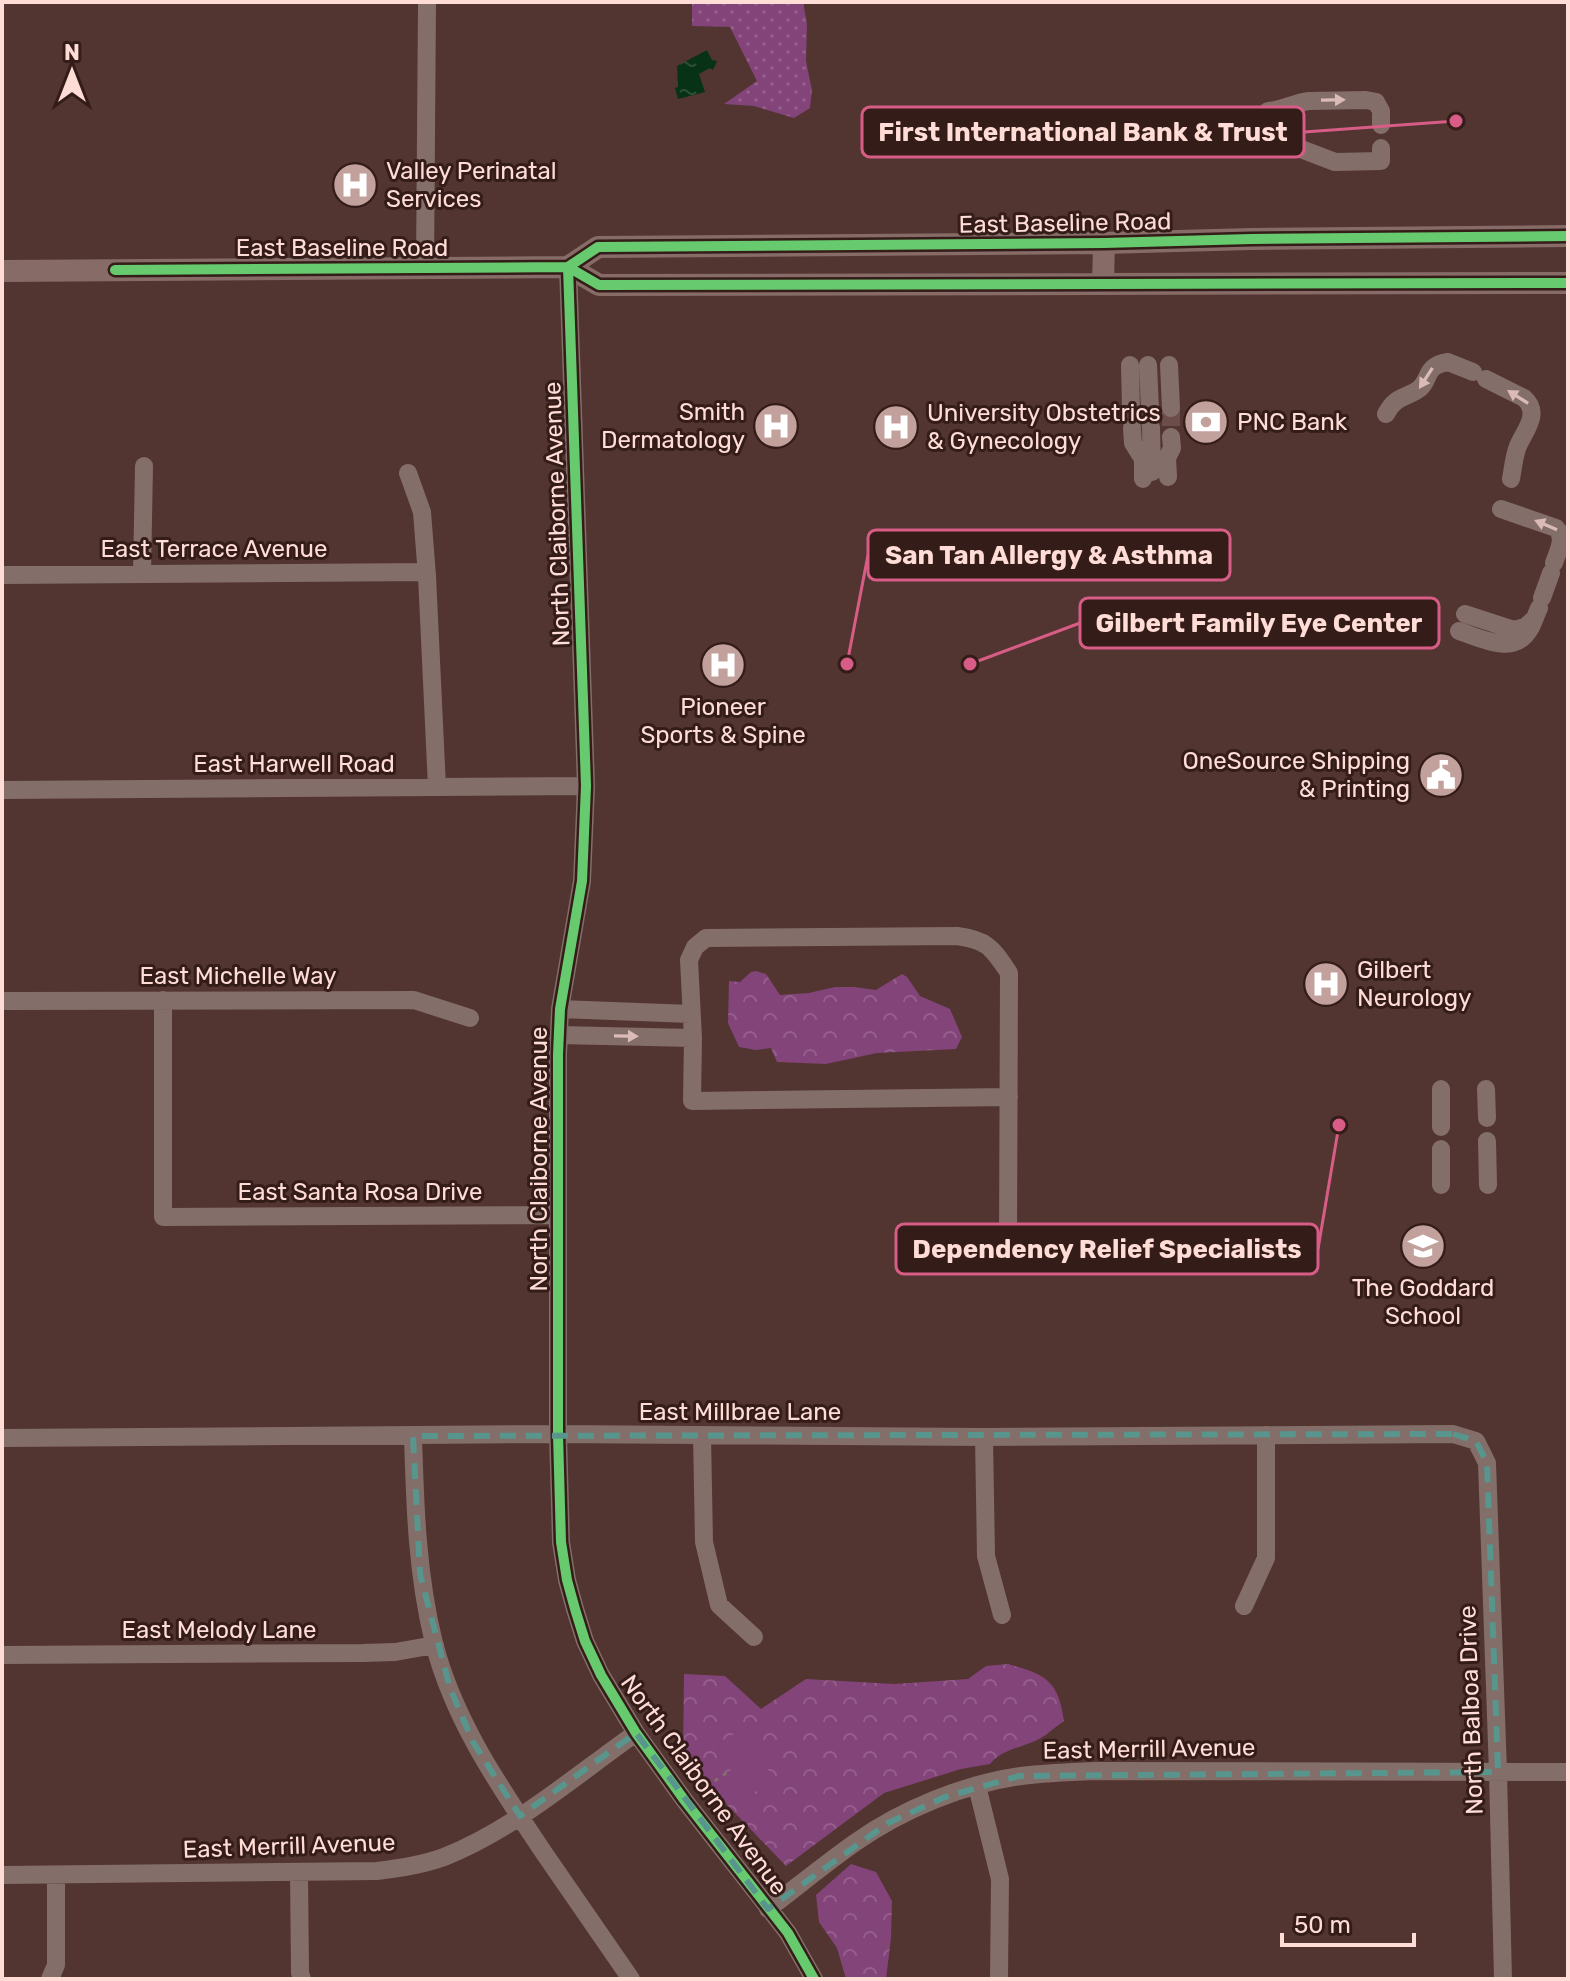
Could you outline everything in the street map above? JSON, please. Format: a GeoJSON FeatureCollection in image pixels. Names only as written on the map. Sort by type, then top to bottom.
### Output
{"type":"FeatureCollection","features":[{"type":"Feature","properties":{"kind":"main road","name":"East Baseline Road"},"geometry":{"type":"LineString","coordinates":[[568,267],[598,247],[1568,236]]}},
{"type":"Feature","properties":{"kind":"main road"},"geometry":{"type":"LineString","coordinates":[[1103,284],[1104,243]]}},
{"type":"Feature","properties":{"kind":"main road","name":"East Baseline Road"},"geometry":{"type":"LineString","coordinates":[[2,271],[568,267],[599,285],[1568,283]]}},
{"type":"Feature","properties":{"kind":"street"},"geometry":{"type":"LineString","coordinates":[[425,268],[427,2]]}},
{"type":"Feature","properties":{"kind":"street"},"geometry":{"type":"LineString","coordinates":[[1268,111],[1278,111],[1300,102],[1366,100],[1376,102],[1381,111],[1381,125]]}},
{"type":"Feature","properties":{"kind":"street"},"geometry":{"type":"LineString","coordinates":[[1274,148],[1301,149],[1335,162],[1381,161],[1381,148]]}},
{"type":"Feature","properties":{"kind":"street","name":"North Claiborne Avenue"},"geometry":{"type":"LineString","coordinates":[[568,267],[586,786],[582,881],[560,1009],[559,1035],[558,1434],[561,1542],[567,1580],[585,1641],[601,1675],[636,1733],[685,1801],[788,1933],[814,1979]]}},
{"type":"Feature","properties":{"kind":"street"},"geometry":{"type":"LineString","coordinates":[[1386,414],[1396,399],[1418,391],[1434,366],[1448,362],[1524,398],[1532,410],[1531,420],[1517,448],[1511,479]]}},
{"type":"Feature","properties":{"kind":"street"},"geometry":{"type":"LineString","coordinates":[[1149,365],[1156,478],[1133,443],[1151,419],[1149,365]]}},
{"type":"Feature","properties":{"kind":"street"},"geometry":{"type":"LineString","coordinates":[[142,574],[144,466]]}},
{"type":"Feature","properties":{"kind":"street"},"geometry":{"type":"LineString","coordinates":[[408,473],[422,512],[437,787]]}},
{"type":"Feature","properties":{"kind":"street"},"geometry":{"type":"LineString","coordinates":[[1462,623],[1500,644],[1517,642],[1530,629],[1562,540],[1556,528],[1501,509]]}},
{"type":"Feature","properties":{"kind":"street","name":"East Terrace Avenue"},"geometry":{"type":"LineString","coordinates":[[2,575],[426,572]]}},
{"type":"Feature","properties":{"kind":"street","name":"East Harwell Road"},"geometry":{"type":"LineString","coordinates":[[2,790],[586,786]]}},
{"type":"Feature","properties":{"kind":"street"},"geometry":{"type":"LineString","coordinates":[[1008,1243],[1009,1097],[1009,973],[993,949],[975,938],[957,936],[706,938],[695,947],[689,960],[692,1101],[1009,1097]]}},
{"type":"Feature","properties":{"kind":"street","name":"East Santa Rosa Drive"},"geometry":{"type":"LineString","coordinates":[[163,1000],[163,1217],[558,1215]]}},
{"type":"Feature","properties":{"kind":"street","name":"East Michelle Way"},"geometry":{"type":"LineString","coordinates":[[2,1001],[414,1000],[470,1018]]}},
{"type":"Feature","properties":{"kind":"street"},"geometry":{"type":"LineString","coordinates":[[560,1009],[691,1014]]}},
{"type":"Feature","properties":{"kind":"street"},"geometry":{"type":"LineString","coordinates":[[559,1035],[693,1038]]}},
{"type":"Feature","properties":{"kind":"street"},"geometry":{"type":"LineString","coordinates":[[1441,1089],[1441,1127]]}},
{"type":"Feature","properties":{"kind":"street"},"geometry":{"type":"LineString","coordinates":[[1486,1089],[1487,1118]]}},
{"type":"Feature","properties":{"kind":"street"},"geometry":{"type":"LineString","coordinates":[[1487,1141],[1488,1185]]}},
{"type":"Feature","properties":{"kind":"street"},"geometry":{"type":"LineString","coordinates":[[1441,1149],[1441,1185]]}},
{"type":"Feature","properties":{"kind":"street","name":"East Millbrae Lane"},"geometry":{"type":"LineString","coordinates":[[2,1438],[558,1434],[984,1437],[1453,1434],[1476,1441]]}},
{"type":"Feature","properties":{"kind":"street"},"geometry":{"type":"LineString","coordinates":[[702,1435],[704,1542],[719,1605],[754,1637]]}},
{"type":"Feature","properties":{"kind":"street"},"geometry":{"type":"LineString","coordinates":[[1244,1606],[1266,1558],[1266,1435]]}},
{"type":"Feature","properties":{"kind":"street"},"geometry":{"type":"LineString","coordinates":[[413,1436],[420,1574],[435,1645],[473,1742],[631,1979]]}},
{"type":"Feature","properties":{"kind":"street"},"geometry":{"type":"LineString","coordinates":[[984,1437],[986,1556],[1002,1615]]}},
{"type":"Feature","properties":{"kind":"street","name":"North Balboa Drive"},"geometry":{"type":"LineString","coordinates":[[1476,1441],[1487,1463],[1503,1979]]}},
{"type":"Feature","properties":{"kind":"street","name":"East Melody Lane"},"geometry":{"type":"LineString","coordinates":[[2,1655],[363,1653],[395,1652],[435,1645]]}},
{"type":"Feature","properties":{"kind":"street","name":"East Merrill Avenue"},"geometry":{"type":"LineString","coordinates":[[2,1875],[377,1871],[409,1867],[473,1844],[520,1816],[636,1733]]}},
{"type":"Feature","properties":{"kind":"street","name":"East Merrill Avenue"},"geometry":{"type":"LineString","coordinates":[[768,1909],[857,1841],[918,1807],[977,1786],[1019,1776],[1095,1771],[1568,1772]]}},
{"type":"Feature","properties":{"kind":"street"},"geometry":{"type":"LineString","coordinates":[[977,1786],[1000,1879],[999,1979]]}},
{"type":"Feature","properties":{"kind":"street"},"geometry":{"type":"LineString","coordinates":[[299,1872],[302,1979]]}},
{"type":"Feature","properties":{"kind":"street"},"geometry":{"type":"LineString","coordinates":[[50,1979],[56,1965],[56,1875]]}},
{"type":"Feature","properties":{"kind":"path"},"geometry":{"type":"LineString","coordinates":[[685,1801],[731,1770]]}},
{"type":"Feature","properties":{"kind":"highlighted area"},"geometry":{"type":"Polygon","coordinates":[[[1453,1434],[1476,1441],[1487,1463],[1498,1772],[1019,1776],[945,1797],[888,1823],[768,1909],[636,1733],[520,1816],[473,1742],[450,1688],[420,1574],[413,1436],[1453,1434]]]}},
{"type":"Feature","properties":{"kind":"green space"},"geometry":{"type":"Polygon","coordinates":[[[692,2],[803,2],[807,24],[806,61],[812,90],[810,108],[794,118],[754,106],[724,104],[757,81],[730,27],[692,26],[692,2]]]}},
{"type":"Feature","properties":{"kind":"green space"},"geometry":{"type":"Polygon","coordinates":[[[756,971],[766,974],[780,995],[835,987],[876,990],[902,974],[920,996],[950,1009],[962,1037],[956,1049],[877,1053],[826,1064],[777,1062],[771,1048],[756,1050],[739,1047],[728,1023],[729,981],[740,982],[756,971]]]}},
{"type":"Feature","properties":{"kind":"green space"},"geometry":{"type":"Polygon","coordinates":[[[1008,1664],[1048,1681],[1058,1696],[1064,1721],[1040,1738],[1006,1752],[990,1764],[961,1769],[884,1793],[786,1866],[683,1759],[684,1674],[725,1676],[761,1709],[806,1679],[894,1684],[968,1679],[986,1666],[1008,1664]]]}},
{"type":"Feature","properties":{"kind":"green space"},"geometry":{"type":"Polygon","coordinates":[[[749,1726],[774,1783],[743,1797],[718,1743],[749,1726]]]}},
{"type":"Feature","properties":{"kind":"green space"},"geometry":{"type":"Polygon","coordinates":[[[851,1864],[876,1872],[892,1901],[886,1979],[846,1979],[837,1948],[819,1922],[816,1895],[851,1864]]]}},
{"type":"Feature","properties":{"kind":"water"},"geometry":{"type":"Polygon","coordinates":[[[707,50],[712,60],[717,61],[713,70],[710,68],[699,74],[705,92],[678,99],[675,88],[678,87],[677,66],[707,50]]]}},
{"type":"Feature","properties":{"kind":"tunnel"},"geometry":{"type":"LineString","coordinates":[[1171,408],[1171,437]]}},
{"type":"Feature","properties":{"kind":"tunnel"},"geometry":{"type":"LineString","coordinates":[[1141,409],[1142,427]]}},
{"type":"Feature","properties":{"kind":"cycle path"},"geometry":{"type":"LineString","coordinates":[[568,267],[598,247],[1568,236]]}},
{"type":"Feature","properties":{"kind":"cycle path"},"geometry":{"type":"LineString","coordinates":[[568,267],[586,786],[582,881],[560,1009],[558,1055],[561,1542],[575,1609],[585,1641],[601,1675],[636,1733],[685,1801],[788,1933],[814,1979]]}},
{"type":"Feature","properties":{"kind":"cycle path"},"geometry":{"type":"LineString","coordinates":[[115,270],[568,267],[599,285],[1568,283]]}},
{"type":"Feature","properties":{"kind":"place","name":"First International Bank & Trust"},"geometry":{"type":"Point","coordinates":[1456,121]}},
{"type":"Feature","properties":{"kind":"place","name":"Valley Perinatal Services"},"geometry":{"type":"Point","coordinates":[355,185]}},
{"type":"Feature","properties":{"kind":"place","name":"PNC Bank"},"geometry":{"type":"Point","coordinates":[1206,422]}},
{"type":"Feature","properties":{"kind":"place","name":"Smith Dermatology"},"geometry":{"type":"Point","coordinates":[776,426]}},
{"type":"Feature","properties":{"kind":"place","name":"University Obstetrics & Gynecology"},"geometry":{"type":"Point","coordinates":[896,427]}},
{"type":"Feature","properties":{"kind":"place","name":"San Tan Allergy & Asthma"},"geometry":{"type":"Point","coordinates":[847,664]}},
{"type":"Feature","properties":{"kind":"place","name":"Gilbert Family Eye Center"},"geometry":{"type":"Point","coordinates":[970,664]}},
{"type":"Feature","properties":{"kind":"place","name":"Pioneer Sports & Spine"},"geometry":{"type":"Point","coordinates":[723,665]}},
{"type":"Feature","properties":{"kind":"place","name":"OneSource Shipping & Printing"},"geometry":{"type":"Point","coordinates":[1441,775]}},
{"type":"Feature","properties":{"kind":"place","name":"Gilbert Neurology"},"geometry":{"type":"Point","coordinates":[1326,984]}},
{"type":"Feature","properties":{"kind":"place","name":"Dependency Relief Specialists"},"geometry":{"type":"Point","coordinates":[1339,1125]}},
{"type":"Feature","properties":{"kind":"place","name":"The Goddard School"},"geometry":{"type":"Point","coordinates":[1423,1246]}}]}
